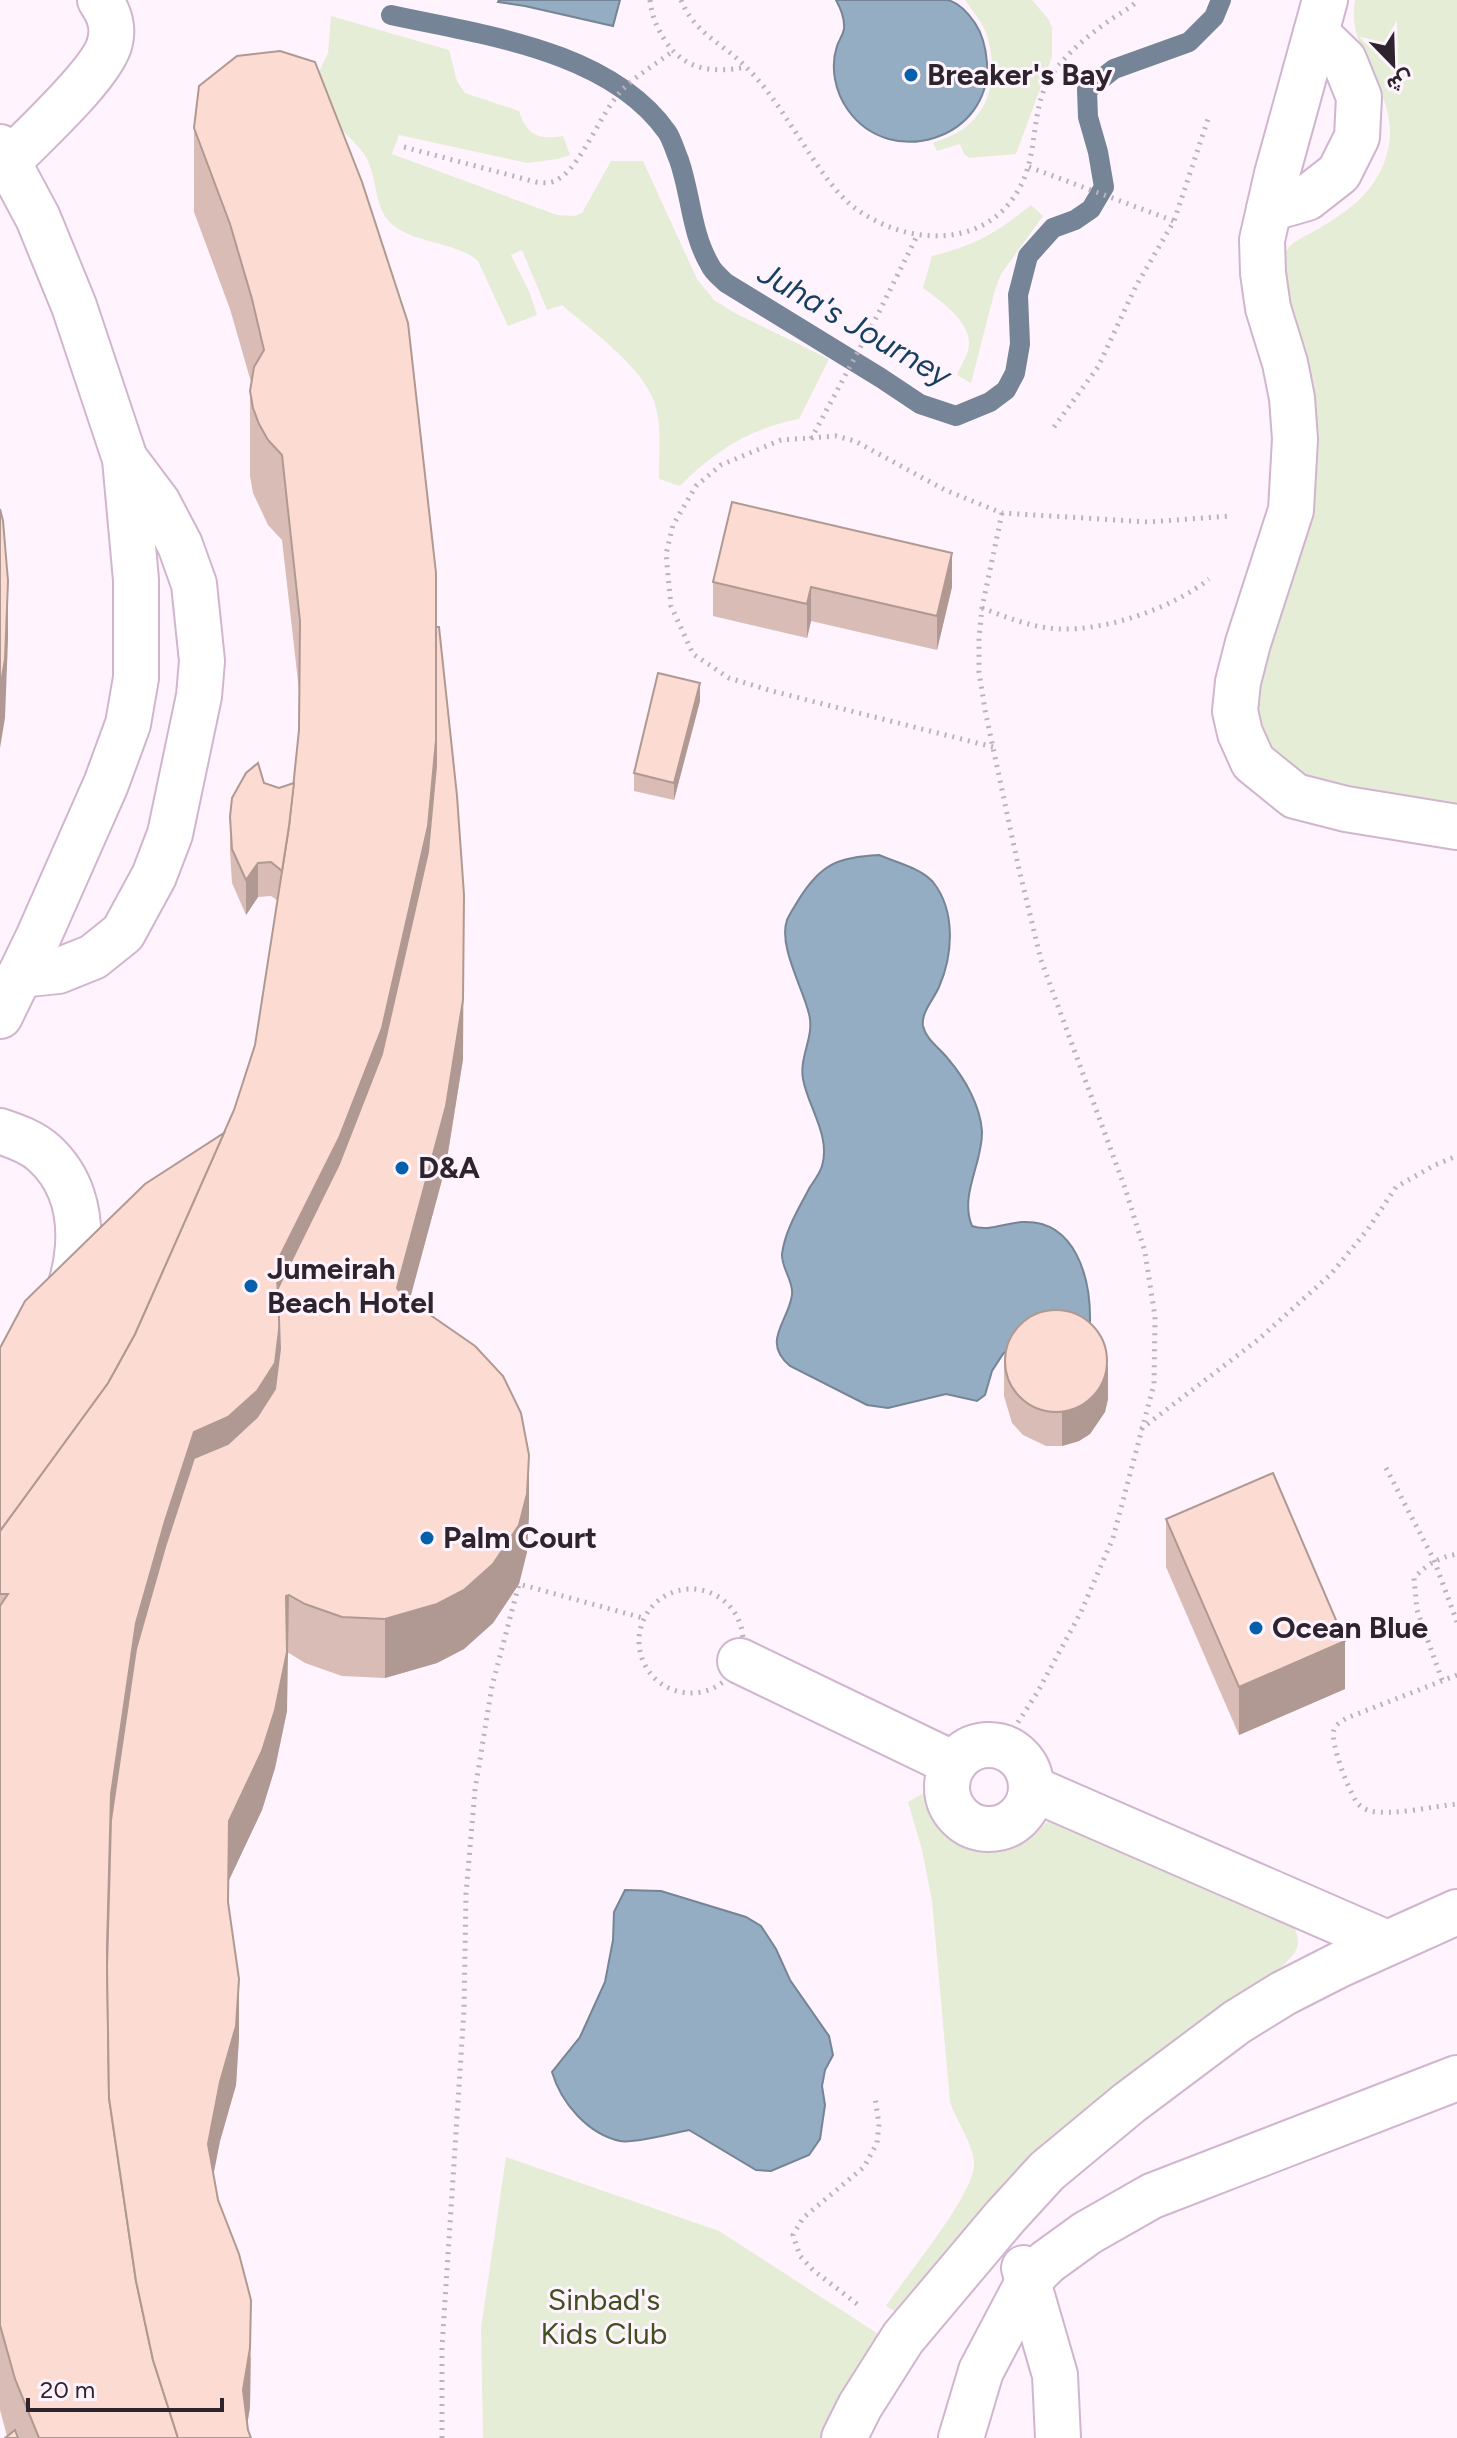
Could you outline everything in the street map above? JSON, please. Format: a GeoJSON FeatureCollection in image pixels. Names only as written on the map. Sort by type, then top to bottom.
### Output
{"type":"FeatureCollection","features":[{"type":"Feature","properties":{"kind":"lane"},"geometry":{"type":"LineString","coordinates":[[0,1016],[106,784],[128,724],[136,678],[136,580],[125,459],[74,306],[38,218],[4,154],[84,84],[110,45],[112,26],[100,0]]}},
{"type":"Feature","properties":{"kind":"lane"},"geometry":{"type":"LineString","coordinates":[[1320,16],[1262,240],[1268,308],[1292,398],[1295,439],[1291,510],[1248,643],[1238,682],[1235,711],[1240,733],[1253,762],[1295,796],[1346,809],[1457,827]]}},
{"type":"Feature","properties":{"kind":"lane"},"geometry":{"type":"LineString","coordinates":[[1269,209],[1307,198],[1339,173],[1357,137],[1359,97],[1344,60],[1320,16]]}},
{"type":"Feature","properties":{"kind":"lane"},"geometry":{"type":"LineString","coordinates":[[20,975],[58,971],[81,962],[93,957],[123,933],[154,876],[170,834],[199,696],[202,661],[194,584],[180,545],[158,503],[125,459]]}},
{"type":"Feature","properties":{"kind":"lane"},"geometry":{"type":"LineString","coordinates":[[0,1131],[21,1138],[42,1151],[59,1170],[72,1192],[78,1216],[75,1267],[60,1315],[40,1349],[15,1369],[0,1418]]}},
{"type":"Feature","properties":{"kind":"lane"},"geometry":{"type":"LineString","coordinates":[[740,1661],[954,1764]]}},
{"type":"Feature","properties":{"kind":"lane"},"geometry":{"type":"LineString","coordinates":[[1002,1747],[1020,1758],[1026,1767],[1031,1788],[1025,1809],[1017,1818],[998,1828],[976,1827],[957,1813],[950,1801],[948,1786],[954,1764],[976,1748],[1002,1747]]}},
{"type":"Feature","properties":{"kind":"lane"},"geometry":{"type":"LineString","coordinates":[[1031,1788],[1387,1943]]}},
{"type":"Feature","properties":{"kind":"lane"},"geometry":{"type":"LineString","coordinates":[[844,2438],[860,2406],[903,2338],[1047,2171],[1129,2103],[1237,2022],[1284,1993],[1457,1912]]}},
{"type":"Feature","properties":{"kind":"lane"},"geometry":{"type":"LineString","coordinates":[[961,2438],[981,2371],[1029,2280],[1047,2262],[1087,2233],[1152,2196],[1457,2078]]}},
{"type":"Feature","properties":{"kind":"lane"},"geometry":{"type":"LineString","coordinates":[[1005,2217],[1029,2280],[1055,2375],[1058,2438]]}},
{"type":"Feature","properties":{"kind":"path"},"geometry":{"type":"LineString","coordinates":[[650,0],[653,21],[673,51],[690,66],[724,71],[747,67]]}},
{"type":"Feature","properties":{"kind":"path"},"geometry":{"type":"LineString","coordinates":[[681,0],[699,28],[747,67],[849,203],[869,218],[917,236],[965,233],[984,224],[1011,202],[1029,167],[1041,101],[1052,75],[1079,44],[1138,0]]}},
{"type":"Feature","properties":{"kind":"path"},"geometry":{"type":"LineString","coordinates":[[404,147],[550,183],[563,177],[624,88],[673,51]]}},
{"type":"Feature","properties":{"kind":"path"},"geometry":{"type":"LineString","coordinates":[[1054,427],[1098,367],[1136,286],[1174,221],[1208,119]]}},
{"type":"Feature","properties":{"kind":"path"},"geometry":{"type":"LineString","coordinates":[[1029,167],[1174,221]]}},
{"type":"Feature","properties":{"kind":"path"},"geometry":{"type":"LineString","coordinates":[[811,439],[917,236]]}},
{"type":"Feature","properties":{"kind":"path"},"geometry":{"type":"LineString","coordinates":[[993,747],[729,678],[693,654],[671,606],[666,554],[673,525],[696,486],[721,465],[781,440],[836,436],[855,441],[945,490],[1002,513],[1149,522],[1291,510]]}},
{"type":"Feature","properties":{"kind":"path"},"geometry":{"type":"LineString","coordinates":[[1002,513],[982,608],[979,672],[993,747],[1041,960],[1125,1188],[1145,1252],[1155,1317],[1154,1384],[1113,1538],[1081,1612],[1037,1693],[1002,1747]]}},
{"type":"Feature","properties":{"kind":"path"},"geometry":{"type":"LineString","coordinates":[[982,608],[1018,621],[1058,629],[1090,627],[1162,606],[1205,582],[1216,572]]}},
{"type":"Feature","properties":{"kind":"path"},"geometry":{"type":"LineString","coordinates":[[1141,1429],[1259,1339],[1331,1274],[1368,1229],[1396,1187],[1457,1156]]}},
{"type":"Feature","properties":{"kind":"path"},"geometry":{"type":"LineString","coordinates":[[1386,1468],[1434,1560],[1457,1622]]}},
{"type":"Feature","properties":{"kind":"path"},"geometry":{"type":"LineString","coordinates":[[1442,1680],[1417,1610],[1414,1578],[1434,1560],[1457,1554]]}},
{"type":"Feature","properties":{"kind":"path"},"geometry":{"type":"LineString","coordinates":[[442,2438],[442,2347],[464,2010],[466,1894],[475,1790],[492,1686],[519,1584],[643,1618]]}},
{"type":"Feature","properties":{"kind":"path"},"geometry":{"type":"LineString","coordinates":[[1457,1675],[1347,1718],[1339,1723],[1333,1740],[1351,1792],[1357,1803],[1366,1810],[1387,1812],[1457,1804]]}},
{"type":"Feature","properties":{"kind":"path"},"geometry":{"type":"LineString","coordinates":[[875,2098],[879,2124],[877,2143],[864,2167],[812,2209],[793,2235],[800,2256],[813,2270],[903,2338]]}},
{"type":"Feature","properties":{"kind":"green space"},"geometry":{"type":"Polygon","coordinates":[[[965,0],[1032,0],[1052,28],[1052,57],[1016,154],[969,158],[960,144],[937,151],[933,143],[967,126],[977,116],[989,93],[992,66],[988,39],[965,0]]]}},
{"type":"Feature","properties":{"kind":"green space"},"geometry":{"type":"Polygon","coordinates":[[[1355,0],[1457,0],[1457,810],[1347,799],[1274,760],[1257,726],[1285,291],[1282,261],[1291,245],[1335,218],[1366,193],[1381,170],[1390,135],[1382,94],[1358,39],[1354,20],[1355,0]]]}},
{"type":"Feature","properties":{"kind":"green space"},"geometry":{"type":"Polygon","coordinates":[[[331,16],[449,50],[457,81],[465,93],[519,111],[534,134],[563,136],[570,155],[527,163],[399,135],[392,154],[557,215],[574,216],[582,213],[611,161],[643,161],[697,279],[714,300],[829,359],[799,419],[765,428],[734,443],[706,462],[680,486],[659,479],[659,422],[649,390],[615,350],[562,305],[547,310],[522,250],[511,255],[537,315],[508,326],[478,261],[461,251],[406,233],[384,214],[368,161],[333,118],[317,76],[328,53],[331,16]]]}},
{"type":"Feature","properties":{"kind":"green space"},"geometry":{"type":"Polygon","coordinates":[[[1031,205],[1043,216],[1001,274],[971,383],[957,375],[969,345],[965,328],[953,312],[923,288],[932,256],[985,237],[1031,205]]]}},
{"type":"Feature","properties":{"kind":"green space"},"geometry":{"type":"Polygon","coordinates":[[[924,1793],[964,1833],[975,1840],[1002,1846],[1023,1842],[1060,1809],[1290,1918],[1298,1942],[1294,1953],[1276,1972],[901,2315],[886,2306],[951,2215],[971,2178],[974,2165],[968,2142],[950,2102],[932,1901],[908,1802],[924,1793]]]}},
{"type":"Feature","properties":{"kind":"green space","name":"Sinbad's Kids Club"},"geometry":{"type":"Polygon","coordinates":[[[506,2157],[719,2231],[886,2339],[828,2420],[820,2438],[483,2438],[481,2328],[506,2157]]]}},
{"type":"Feature","properties":{"kind":"water"},"geometry":{"type":"Polygon","coordinates":[[[499,0],[620,0],[613,26],[499,0]]]}},
{"type":"Feature","properties":{"kind":"water","name":"Breaker's Bay"},"geometry":{"type":"Polygon","coordinates":[[[836,0],[947,0],[959,6],[978,28],[986,53],[984,89],[973,111],[957,127],[936,138],[912,142],[889,139],[867,129],[848,110],[835,79],[835,54],[844,25],[836,0]]]}},
{"type":"Feature","properties":{"kind":"water"},"geometry":{"type":"Polygon","coordinates":[[[879,855],[928,877],[946,906],[950,933],[947,961],[939,987],[924,1016],[923,1026],[927,1036],[966,1084],[981,1121],[981,1143],[968,1203],[972,1226],[990,1228],[1022,1222],[1056,1230],[1077,1255],[1087,1288],[1090,1323],[1020,1339],[1003,1354],[992,1371],[985,1395],[977,1401],[946,1394],[888,1408],[867,1405],[790,1366],[778,1348],[779,1332],[792,1295],[782,1259],[786,1236],[821,1169],[824,1155],[821,1133],[803,1079],[810,1022],[788,954],[787,920],[807,887],[823,870],[852,858],[879,855]]]}},
{"type":"Feature","properties":{"kind":"water"},"geometry":{"type":"Polygon","coordinates":[[[625,1890],[661,1891],[746,1917],[761,1926],[790,1980],[829,2036],[833,2055],[825,2070],[822,2086],[825,2105],[820,2139],[809,2155],[771,2171],[756,2170],[689,2130],[634,2141],[608,2137],[597,2132],[569,2106],[552,2072],[580,2037],[605,1982],[613,1940],[614,1912],[625,1890]]]}},
{"type":"Feature","properties":{"kind":"building","name":"Jumeirah Beach Hotel"},"geometry":{"type":"Polygon","coordinates":[[[280,51],[315,62],[362,182],[408,323],[436,573],[436,740],[428,826],[382,1028],[339,1138],[276,1264],[280,1322],[275,1363],[257,1391],[228,1417],[194,1432],[136,1623],[111,1794],[107,1949],[109,2098],[136,2281],[153,2360],[178,2438],[39,2438],[15,2379],[0,2325],[0,1606],[8,1594],[0,1594],[0,1531],[108,1383],[135,1334],[234,1110],[255,1045],[289,826],[299,730],[300,621],[282,455],[259,424],[250,391],[254,367],[264,350],[230,224],[194,128],[199,86],[237,56],[280,51]]]}},
{"type":"Feature","properties":{"kind":"building"},"geometry":{"type":"Polygon","coordinates":[[[732,502],[952,553],[937,616],[811,587],[807,604],[713,582],[732,502]]]}},
{"type":"Feature","properties":{"kind":"building"},"geometry":{"type":"Polygon","coordinates":[[[0,509],[8,581],[5,659],[0,689],[0,509]]]}},
{"type":"Feature","properties":{"kind":"building"},"geometry":{"type":"Polygon","coordinates":[[[436,627],[439,627],[457,796],[464,895],[463,1000],[446,1106],[397,1288],[403,1296],[475,1346],[503,1376],[521,1413],[529,1455],[527,1494],[519,1525],[493,1564],[464,1590],[437,1604],[385,1619],[342,1617],[286,1596],[287,1652],[275,1710],[262,1751],[229,1821],[228,1902],[239,1979],[236,2026],[220,2082],[208,2144],[218,2200],[239,2254],[251,2300],[250,2348],[243,2390],[251,2438],[178,2438],[153,2360],[136,2281],[109,2098],[107,1967],[111,1820],[136,1649],[194,1458],[228,1444],[257,1417],[275,1389],[280,1349],[278,1288],[339,1164],[382,1054],[428,852],[436,766],[436,627]]]}},
{"type":"Feature","properties":{"kind":"building"},"geometry":{"type":"Polygon","coordinates":[[[658,673],[700,683],[674,783],[634,773],[658,673]]]}},
{"type":"Feature","properties":{"kind":"building"},"geometry":{"type":"Polygon","coordinates":[[[258,763],[264,783],[279,788],[294,783],[282,871],[271,862],[258,863],[246,880],[232,849],[230,817],[232,798],[246,773],[258,763]]]}},
{"type":"Feature","properties":{"kind":"building"},"geometry":{"type":"Polygon","coordinates":[[[224,1133],[135,1334],[108,1383],[0,1531],[0,1348],[25,1301],[145,1184],[224,1133]]]}},
{"type":"Feature","properties":{"kind":"building"},"geometry":{"type":"Polygon","coordinates":[[[1056,1310],[1076,1314],[1092,1325],[1103,1341],[1107,1361],[1103,1381],[1092,1397],[1076,1408],[1056,1412],[1036,1408],[1020,1397],[1009,1381],[1005,1361],[1009,1341],[1020,1325],[1036,1314],[1056,1310]]]}},
{"type":"Feature","properties":{"kind":"building","name":"Ocean Blue"},"geometry":{"type":"Polygon","coordinates":[[[1273,1473],[1345,1641],[1239,1687],[1166,1519],[1273,1473]]]}},
{"type":"Feature","properties":{"kind":"building"},"geometry":{"type":"Polygon","coordinates":[[[15,2430],[18,2438],[5,2438],[15,2430]]]}},
{"type":"Feature","properties":{"kind":"waterway","name":"Juha's Journey"},"geometry":{"type":"LineString","coordinates":[[391,15],[541,50],[578,64],[612,82],[642,104],[669,135],[683,173],[699,240],[717,275],[920,404],[956,416],[990,402],[1006,390],[1015,373],[1020,344],[1018,295],[1028,256],[1053,228],[1075,220],[1091,209],[1104,187],[1088,117],[1087,90],[1114,69],[1189,42],[1214,17],[1221,0]]}},
{"type":"Feature","properties":{"kind":"place","name":"Breaker's Bay"},"geometry":{"type":"Point","coordinates":[911,75]}},
{"type":"Feature","properties":{"kind":"place","name":"D&A"},"geometry":{"type":"Point","coordinates":[402,1168]}},
{"type":"Feature","properties":{"kind":"place","name":"Jumeirah Beach Hotel"},"geometry":{"type":"Point","coordinates":[251,1286]}},
{"type":"Feature","properties":{"kind":"place","name":"Palm Court"},"geometry":{"type":"Point","coordinates":[427,1538]}},
{"type":"Feature","properties":{"kind":"place","name":"Ocean Blue"},"geometry":{"type":"Point","coordinates":[1256,1628]}}]}
